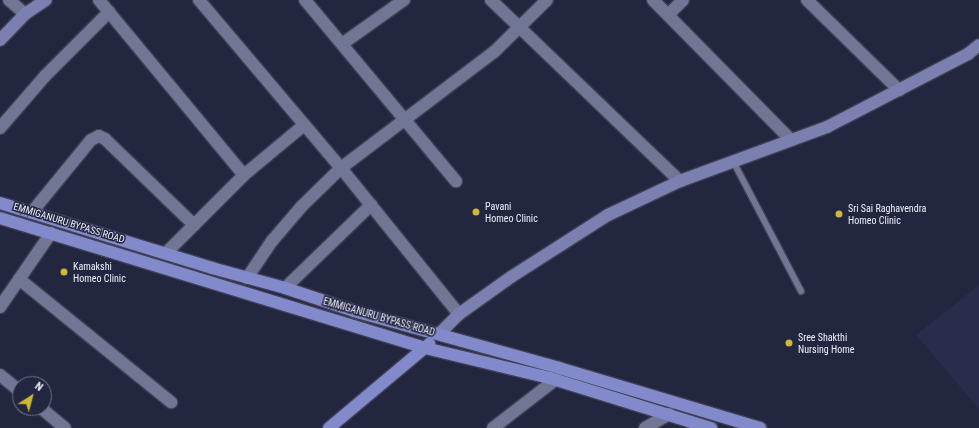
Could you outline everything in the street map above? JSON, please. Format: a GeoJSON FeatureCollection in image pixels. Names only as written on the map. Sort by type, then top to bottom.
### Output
{"type":"FeatureCollection","features":[{"type":"Feature","properties":{"kind":"main road","name":"EMMIGANURU BYPASS ROAD"},"geometry":{"type":"LineString","coordinates":[[0,202],[246,278],[285,288],[354,311],[439,334],[760,428]]}},
{"type":"Feature","properties":{"kind":"main road"},"geometry":{"type":"LineString","coordinates":[[0,218],[425,348],[555,380],[711,428]]}},
{"type":"Feature","properties":{"kind":"main road"},"geometry":{"type":"LineString","coordinates":[[329,428],[425,348],[439,334]]}},
{"type":"Feature","properties":{"kind":"street"},"geometry":{"type":"LineString","coordinates":[[10,0],[25,14]]}},
{"type":"Feature","properties":{"kind":"street"},"geometry":{"type":"LineString","coordinates":[[0,40],[25,14],[46,0]]}},
{"type":"Feature","properties":{"kind":"street"},"geometry":{"type":"LineString","coordinates":[[99,0],[244,175]]}},
{"type":"Feature","properties":{"kind":"street"},"geometry":{"type":"LineString","coordinates":[[199,0],[341,168],[459,314]]}},
{"type":"Feature","properties":{"kind":"street"},"geometry":{"type":"LineString","coordinates":[[305,0],[456,181]]}},
{"type":"Feature","properties":{"kind":"street"},"geometry":{"type":"LineString","coordinates":[[342,44],[404,0]]}},
{"type":"Feature","properties":{"kind":"street"},"geometry":{"type":"LineString","coordinates":[[491,0],[680,181]]}},
{"type":"Feature","properties":{"kind":"street"},"geometry":{"type":"LineString","coordinates":[[246,278],[272,241],[301,207],[341,168],[494,52],[547,0]]}},
{"type":"Feature","properties":{"kind":"street"},"geometry":{"type":"LineString","coordinates":[[653,0],[790,139]]}},
{"type":"Feature","properties":{"kind":"street"},"geometry":{"type":"LineString","coordinates":[[668,15],[683,0]]}},
{"type":"Feature","properties":{"kind":"street"},"geometry":{"type":"LineString","coordinates":[[807,0],[898,90]]}},
{"type":"Feature","properties":{"kind":"street"},"geometry":{"type":"LineString","coordinates":[[0,128],[45,76],[109,12]]}},
{"type":"Feature","properties":{"kind":"street"},"geometry":{"type":"LineString","coordinates":[[439,334],[459,314],[511,277],[608,215],[680,181],[790,139],[827,127],[968,54],[979,46]]}},
{"type":"Feature","properties":{"kind":"street"},"geometry":{"type":"LineString","coordinates":[[166,253],[244,175],[304,125]]}},
{"type":"Feature","properties":{"kind":"street"},"geometry":{"type":"LineString","coordinates":[[32,212],[91,140],[99,136],[105,139],[194,225]]}},
{"type":"Feature","properties":{"kind":"street"},"geometry":{"type":"LineString","coordinates":[[285,288],[371,205]]}},
{"type":"Feature","properties":{"kind":"street"},"geometry":{"type":"LineString","coordinates":[[0,307],[51,233]]}},
{"type":"Feature","properties":{"kind":"street"},"geometry":{"type":"LineString","coordinates":[[19,279],[171,402]]}},
{"type":"Feature","properties":{"kind":"street"},"geometry":{"type":"LineString","coordinates":[[0,375],[12,385]]}},
{"type":"Feature","properties":{"kind":"street"},"geometry":{"type":"LineString","coordinates":[[493,428],[555,380]]}},
{"type":"Feature","properties":{"kind":"street"},"geometry":{"type":"LineString","coordinates":[[645,428],[669,414]]}},
{"type":"Feature","properties":{"kind":"street"},"geometry":{"type":"LineString","coordinates":[[51,416],[65,428]]}},
{"type":"Feature","properties":{"kind":"lane"},"geometry":{"type":"LineString","coordinates":[[733,161],[800,291]]}},
{"type":"Feature","properties":{"kind":"shaded area"},"geometry":{"type":"Polygon","coordinates":[[[979,285],[979,409],[916,335],[979,285]]]}},
{"type":"Feature","properties":{"kind":"place","name":"Pavani Homeo Clinic"},"geometry":{"type":"Point","coordinates":[476,212]}},
{"type":"Feature","properties":{"kind":"place","name":"Sri Sai Raghavendra Homeo Clinic"},"geometry":{"type":"Point","coordinates":[839,214]}},
{"type":"Feature","properties":{"kind":"place","name":"Kamakshi Homeo Clinic"},"geometry":{"type":"Point","coordinates":[64,272]}},
{"type":"Feature","properties":{"kind":"place","name":"Sree Shakthi Nursing Home"},"geometry":{"type":"Point","coordinates":[789,343]}}]}
